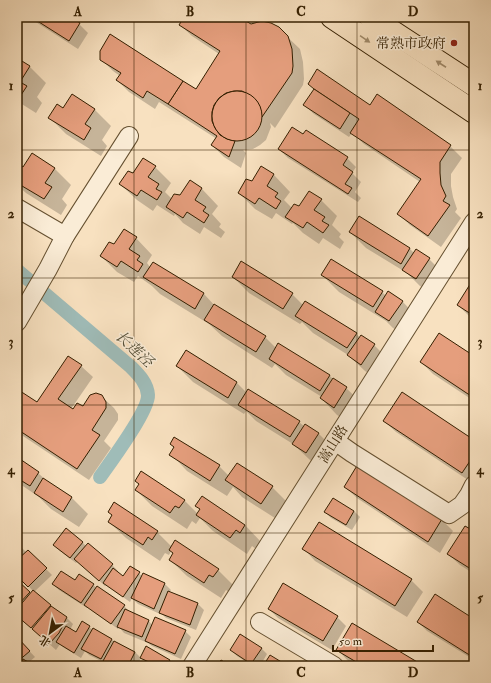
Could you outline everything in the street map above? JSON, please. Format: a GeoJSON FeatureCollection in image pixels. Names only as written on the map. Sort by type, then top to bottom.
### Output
{"type":"FeatureCollection","features":[{"type":"Feature","properties":{"kind":"main road"},"geometry":{"type":"LineString","coordinates":[[332,17],[474,112]]}},
{"type":"Feature","properties":{"kind":"main road"},"geometry":{"type":"LineString","coordinates":[[370,17],[474,85]]}},
{"type":"Feature","properties":{"kind":"street"},"geometry":{"type":"LineString","coordinates":[[17,322],[48,269],[65,236],[129,136]]}},
{"type":"Feature","properties":{"kind":"street"},"geometry":{"type":"LineString","coordinates":[[17,208],[65,236]]}},
{"type":"Feature","properties":{"kind":"street","name":"嵩山路"},"geometry":{"type":"LineString","coordinates":[[192,666],[474,222]]}},
{"type":"Feature","properties":{"kind":"street"},"geometry":{"type":"LineString","coordinates":[[335,440],[449,514],[462,505],[474,485]]}},
{"type":"Feature","properties":{"kind":"street"},"geometry":{"type":"LineString","coordinates":[[260,622],[334,666]]}},
{"type":"Feature","properties":{"kind":"building"},"geometry":{"type":"Polygon","coordinates":[[[31,17],[71,17],[80,23],[69,41],[31,17]]]}},
{"type":"Feature","properties":{"kind":"building"},"geometry":{"type":"Polygon","coordinates":[[[184,17],[239,17],[251,24],[262,21],[279,27],[288,36],[292,49],[292,73],[262,117],[260,107],[256,100],[242,91],[226,93],[219,98],[214,105],[212,121],[215,128],[220,135],[235,141],[229,157],[211,145],[217,136],[168,104],[183,81],[196,89],[220,51],[179,25],[184,17]]]}},
{"type":"Feature","properties":{"kind":"building"},"geometry":{"type":"Polygon","coordinates":[[[465,17],[474,17],[474,23],[465,17]]]}},
{"type":"Feature","properties":{"kind":"building"},"geometry":{"type":"Polygon","coordinates":[[[110,34],[183,81],[168,104],[147,91],[143,98],[116,80],[121,73],[100,60],[100,51],[110,34]]]}},
{"type":"Feature","properties":{"kind":"building"},"geometry":{"type":"Polygon","coordinates":[[[17,58],[30,66],[20,82],[27,86],[19,98],[17,96],[17,58]]]}},
{"type":"Feature","properties":{"kind":"building"},"geometry":{"type":"Polygon","coordinates":[[[317,69],[370,105],[377,94],[451,145],[440,162],[441,185],[446,196],[443,201],[450,205],[428,236],[397,214],[421,179],[350,133],[359,119],[308,84],[317,69]]]}},
{"type":"Feature","properties":{"kind":"building"},"geometry":{"type":"Polygon","coordinates":[[[314,89],[350,113],[340,129],[303,105],[314,89]]]}},
{"type":"Feature","properties":{"kind":"building"},"geometry":{"type":"Polygon","coordinates":[[[237,91],[246,93],[255,98],[260,107],[262,116],[260,125],[255,134],[246,139],[237,141],[228,139],[219,134],[214,125],[212,116],[214,107],[219,98],[228,93],[237,91]]]}},
{"type":"Feature","properties":{"kind":"building"},"geometry":{"type":"Polygon","coordinates":[[[72,94],[95,109],[85,124],[91,128],[84,140],[48,118],[57,104],[63,108],[72,94]]]}},
{"type":"Feature","properties":{"kind":"building"},"geometry":{"type":"Polygon","coordinates":[[[292,127],[303,134],[306,130],[348,157],[343,165],[353,172],[345,184],[352,188],[348,194],[278,149],[292,127]]]}},
{"type":"Feature","properties":{"kind":"building"},"geometry":{"type":"Polygon","coordinates":[[[32,153],[55,168],[45,183],[52,187],[44,199],[17,183],[17,163],[23,167],[32,153]]]}},
{"type":"Feature","properties":{"kind":"building"},"geometry":{"type":"Polygon","coordinates":[[[143,158],[156,166],[148,177],[159,184],[156,189],[162,192],[157,200],[141,190],[137,196],[119,184],[128,171],[133,173],[143,158]]]}},
{"type":"Feature","properties":{"kind":"building"},"geometry":{"type":"Polygon","coordinates":[[[261,166],[274,174],[267,186],[278,193],[275,197],[281,201],[276,209],[259,198],[255,204],[238,193],[246,179],[252,181],[261,166]]]}},
{"type":"Feature","properties":{"kind":"building"},"geometry":{"type":"Polygon","coordinates":[[[190,180],[202,188],[195,200],[206,207],[203,211],[209,215],[204,223],[187,212],[183,218],[166,207],[174,194],[180,195],[190,180]]]}},
{"type":"Feature","properties":{"kind":"building"},"geometry":{"type":"Polygon","coordinates":[[[309,191],[322,199],[314,210],[325,217],[322,221],[329,225],[323,233],[307,222],[303,228],[285,217],[294,204],[299,206],[309,191]]]}},
{"type":"Feature","properties":{"kind":"building"},"geometry":{"type":"Polygon","coordinates":[[[359,216],[410,248],[401,264],[349,232],[359,216]]]}},
{"type":"Feature","properties":{"kind":"building"},"geometry":{"type":"Polygon","coordinates":[[[124,229],[137,237],[129,249],[140,256],[137,260],[143,264],[138,272],[121,261],[117,267],[100,256],[109,242],[114,244],[124,229]]]}},
{"type":"Feature","properties":{"kind":"building"},"geometry":{"type":"Polygon","coordinates":[[[416,249],[430,258],[416,279],[402,270],[416,249]]]}},
{"type":"Feature","properties":{"kind":"building"},"geometry":{"type":"Polygon","coordinates":[[[331,259],[383,291],[373,307],[321,275],[331,259]]]}},
{"type":"Feature","properties":{"kind":"building"},"geometry":{"type":"Polygon","coordinates":[[[241,261],[293,293],[283,309],[232,277],[241,261]]]}},
{"type":"Feature","properties":{"kind":"building"},"geometry":{"type":"Polygon","coordinates":[[[153,262],[204,293],[195,309],[143,277],[153,262]]]}},
{"type":"Feature","properties":{"kind":"building"},"geometry":{"type":"Polygon","coordinates":[[[474,278],[474,316],[457,305],[474,278]]]}},
{"type":"Feature","properties":{"kind":"building"},"geometry":{"type":"Polygon","coordinates":[[[388,291],[403,301],[389,321],[375,312],[388,291]]]}},
{"type":"Feature","properties":{"kind":"building"},"geometry":{"type":"Polygon","coordinates":[[[305,301],[357,333],[347,348],[295,316],[305,301]]]}},
{"type":"Feature","properties":{"kind":"building"},"geometry":{"type":"Polygon","coordinates":[[[214,304],[266,336],[256,352],[204,320],[214,304]]]}},
{"type":"Feature","properties":{"kind":"building"},"geometry":{"type":"Polygon","coordinates":[[[439,333],[474,356],[474,398],[420,362],[439,333]]]}},
{"type":"Feature","properties":{"kind":"building"},"geometry":{"type":"Polygon","coordinates":[[[361,335],[375,344],[361,365],[347,355],[361,335]]]}},
{"type":"Feature","properties":{"kind":"building"},"geometry":{"type":"Polygon","coordinates":[[[278,343],[330,375],[320,391],[269,359],[278,343]]]}},
{"type":"Feature","properties":{"kind":"building"},"geometry":{"type":"Polygon","coordinates":[[[186,350],[237,382],[228,398],[176,366],[186,350]]]}},
{"type":"Feature","properties":{"kind":"building"},"geometry":{"type":"Polygon","coordinates":[[[68,356],[82,365],[58,399],[73,409],[77,403],[83,406],[90,395],[96,393],[102,395],[106,402],[106,408],[92,430],[100,435],[77,469],[17,429],[17,389],[37,402],[68,356]]]}},
{"type":"Feature","properties":{"kind":"building"},"geometry":{"type":"Polygon","coordinates":[[[333,378],[347,387],[334,408],[320,398],[333,378]]]}},
{"type":"Feature","properties":{"kind":"building"},"geometry":{"type":"Polygon","coordinates":[[[248,389],[300,421],[290,437],[238,405],[248,389]]]}},
{"type":"Feature","properties":{"kind":"building"},"geometry":{"type":"Polygon","coordinates":[[[402,392],[474,440],[474,455],[462,473],[383,421],[402,392]]]}},
{"type":"Feature","properties":{"kind":"building"},"geometry":{"type":"Polygon","coordinates":[[[305,424],[319,433],[306,453],[292,444],[305,424]]]}},
{"type":"Feature","properties":{"kind":"building"},"geometry":{"type":"Polygon","coordinates":[[[174,437],[220,465],[210,481],[169,455],[174,447],[170,444],[174,437]]]}},
{"type":"Feature","properties":{"kind":"building"},"geometry":{"type":"Polygon","coordinates":[[[17,457],[39,472],[30,486],[17,478],[17,457]]]}},
{"type":"Feature","properties":{"kind":"building"},"geometry":{"type":"Polygon","coordinates":[[[237,463],[273,486],[261,504],[225,480],[237,463]]]}},
{"type":"Feature","properties":{"kind":"building"},"geometry":{"type":"Polygon","coordinates":[[[358,464],[442,519],[428,542],[344,487],[358,464]]]}},
{"type":"Feature","properties":{"kind":"building"},"geometry":{"type":"Polygon","coordinates":[[[141,471],[185,500],[179,508],[175,506],[170,513],[135,490],[139,484],[135,481],[141,471]]]}},
{"type":"Feature","properties":{"kind":"building"},"geometry":{"type":"Polygon","coordinates":[[[43,478],[72,497],[63,512],[34,493],[43,478]]]}},
{"type":"Feature","properties":{"kind":"building"},"geometry":{"type":"Polygon","coordinates":[[[202,496],[245,525],[240,533],[236,530],[230,538],[196,515],[200,509],[195,506],[202,496]]]}},
{"type":"Feature","properties":{"kind":"building"},"geometry":{"type":"Polygon","coordinates":[[[333,498],[354,511],[346,525],[324,512],[333,498]]]}},
{"type":"Feature","properties":{"kind":"building"},"geometry":{"type":"Polygon","coordinates":[[[114,502],[158,531],[152,540],[148,537],[143,545],[108,522],[112,515],[108,512],[114,502]]]}},
{"type":"Feature","properties":{"kind":"building"},"geometry":{"type":"Polygon","coordinates":[[[319,522],[412,579],[395,606],[302,549],[319,522]]]}},
{"type":"Feature","properties":{"kind":"building"},"geometry":{"type":"Polygon","coordinates":[[[465,526],[474,531],[474,571],[447,554],[465,526]]]}},
{"type":"Feature","properties":{"kind":"building"},"geometry":{"type":"Polygon","coordinates":[[[66,528],[83,542],[70,558],[53,545],[66,528]]]}},
{"type":"Feature","properties":{"kind":"building"},"geometry":{"type":"Polygon","coordinates":[[[175,540],[219,569],[213,577],[209,575],[204,583],[169,560],[173,553],[169,550],[175,540]]]}},
{"type":"Feature","properties":{"kind":"building"},"geometry":{"type":"Polygon","coordinates":[[[88,543],[113,564],[99,581],[74,559],[88,543]]]}},
{"type":"Feature","properties":{"kind":"building"},"geometry":{"type":"Polygon","coordinates":[[[28,550],[47,568],[28,587],[17,576],[17,560],[28,550]]]}},
{"type":"Feature","properties":{"kind":"building"},"geometry":{"type":"Polygon","coordinates":[[[130,566],[140,572],[123,597],[103,583],[113,568],[123,576],[130,566]]]}},
{"type":"Feature","properties":{"kind":"building"},"geometry":{"type":"Polygon","coordinates":[[[61,571],[75,580],[79,574],[94,584],[81,603],[52,584],[61,571]]]}},
{"type":"Feature","properties":{"kind":"building"},"geometry":{"type":"Polygon","coordinates":[[[143,573],[165,583],[154,609],[131,598],[143,573]]]}},
{"type":"Feature","properties":{"kind":"building"},"geometry":{"type":"Polygon","coordinates":[[[17,580],[30,592],[17,606],[17,580]]]}},
{"type":"Feature","properties":{"kind":"building"},"geometry":{"type":"Polygon","coordinates":[[[283,583],[338,616],[323,641],[268,609],[283,583]]]}},
{"type":"Feature","properties":{"kind":"building"},"geometry":{"type":"Polygon","coordinates":[[[97,586],[125,605],[111,624],[84,605],[97,586]]]}},
{"type":"Feature","properties":{"kind":"building"},"geometry":{"type":"Polygon","coordinates":[[[33,590],[51,605],[31,628],[17,616],[17,609],[33,590]]]}},
{"type":"Feature","properties":{"kind":"building"},"geometry":{"type":"Polygon","coordinates":[[[168,591],[198,603],[190,625],[159,613],[168,591]]]}},
{"type":"Feature","properties":{"kind":"building"},"geometry":{"type":"Polygon","coordinates":[[[435,594],[474,619],[474,651],[471,656],[417,622],[435,594]]]}},
{"type":"Feature","properties":{"kind":"building"},"geometry":{"type":"Polygon","coordinates":[[[51,606],[67,617],[59,633],[49,644],[32,629],[51,606]]]}},
{"type":"Feature","properties":{"kind":"building"},"geometry":{"type":"Polygon","coordinates":[[[125,609],[149,620],[142,637],[117,627],[125,609]]]}},
{"type":"Feature","properties":{"kind":"building"},"geometry":{"type":"Polygon","coordinates":[[[155,617],[186,630],[175,654],[145,641],[155,617]]]}},
{"type":"Feature","properties":{"kind":"building"},"geometry":{"type":"Polygon","coordinates":[[[82,621],[90,626],[74,653],[56,642],[66,626],[76,632],[82,621]]]}},
{"type":"Feature","properties":{"kind":"building"},"geometry":{"type":"Polygon","coordinates":[[[352,623],[424,666],[363,666],[336,650],[352,623]]]}},
{"type":"Feature","properties":{"kind":"building"},"geometry":{"type":"Polygon","coordinates":[[[93,628],[112,639],[101,659],[81,649],[93,628]]]}},
{"type":"Feature","properties":{"kind":"building"},"geometry":{"type":"Polygon","coordinates":[[[240,634],[262,648],[251,664],[230,650],[240,634]]]}},
{"type":"Feature","properties":{"kind":"building"},"geometry":{"type":"Polygon","coordinates":[[[17,637],[30,651],[17,662],[17,637]]]}},
{"type":"Feature","properties":{"kind":"building"},"geometry":{"type":"Polygon","coordinates":[[[114,641],[135,652],[128,666],[112,666],[103,661],[114,641]]]}},
{"type":"Feature","properties":{"kind":"building"},"geometry":{"type":"Polygon","coordinates":[[[146,646],[170,660],[166,666],[146,666],[149,662],[140,658],[146,646]]]}},
{"type":"Feature","properties":{"kind":"building"},"geometry":{"type":"Polygon","coordinates":[[[270,655],[288,666],[263,666],[270,655]]]}},
{"type":"Feature","properties":{"kind":"building"},"geometry":{"type":"Polygon","coordinates":[[[23,659],[35,666],[19,666],[23,659]]]}},
{"type":"Feature","properties":{"kind":"building"},"geometry":{"type":"Polygon","coordinates":[[[221,660],[231,666],[217,666],[221,660]]]}},
{"type":"Feature","properties":{"kind":"waterway","name":"长莲泾"},"geometry":{"type":"LineString","coordinates":[[17,270],[131,367],[140,376],[146,387],[148,395],[147,402],[136,424],[100,477]]}},
{"type":"Feature","properties":{"kind":"place","name":"常熟市政府"},"geometry":{"type":"Point","coordinates":[454,43]}}]}
